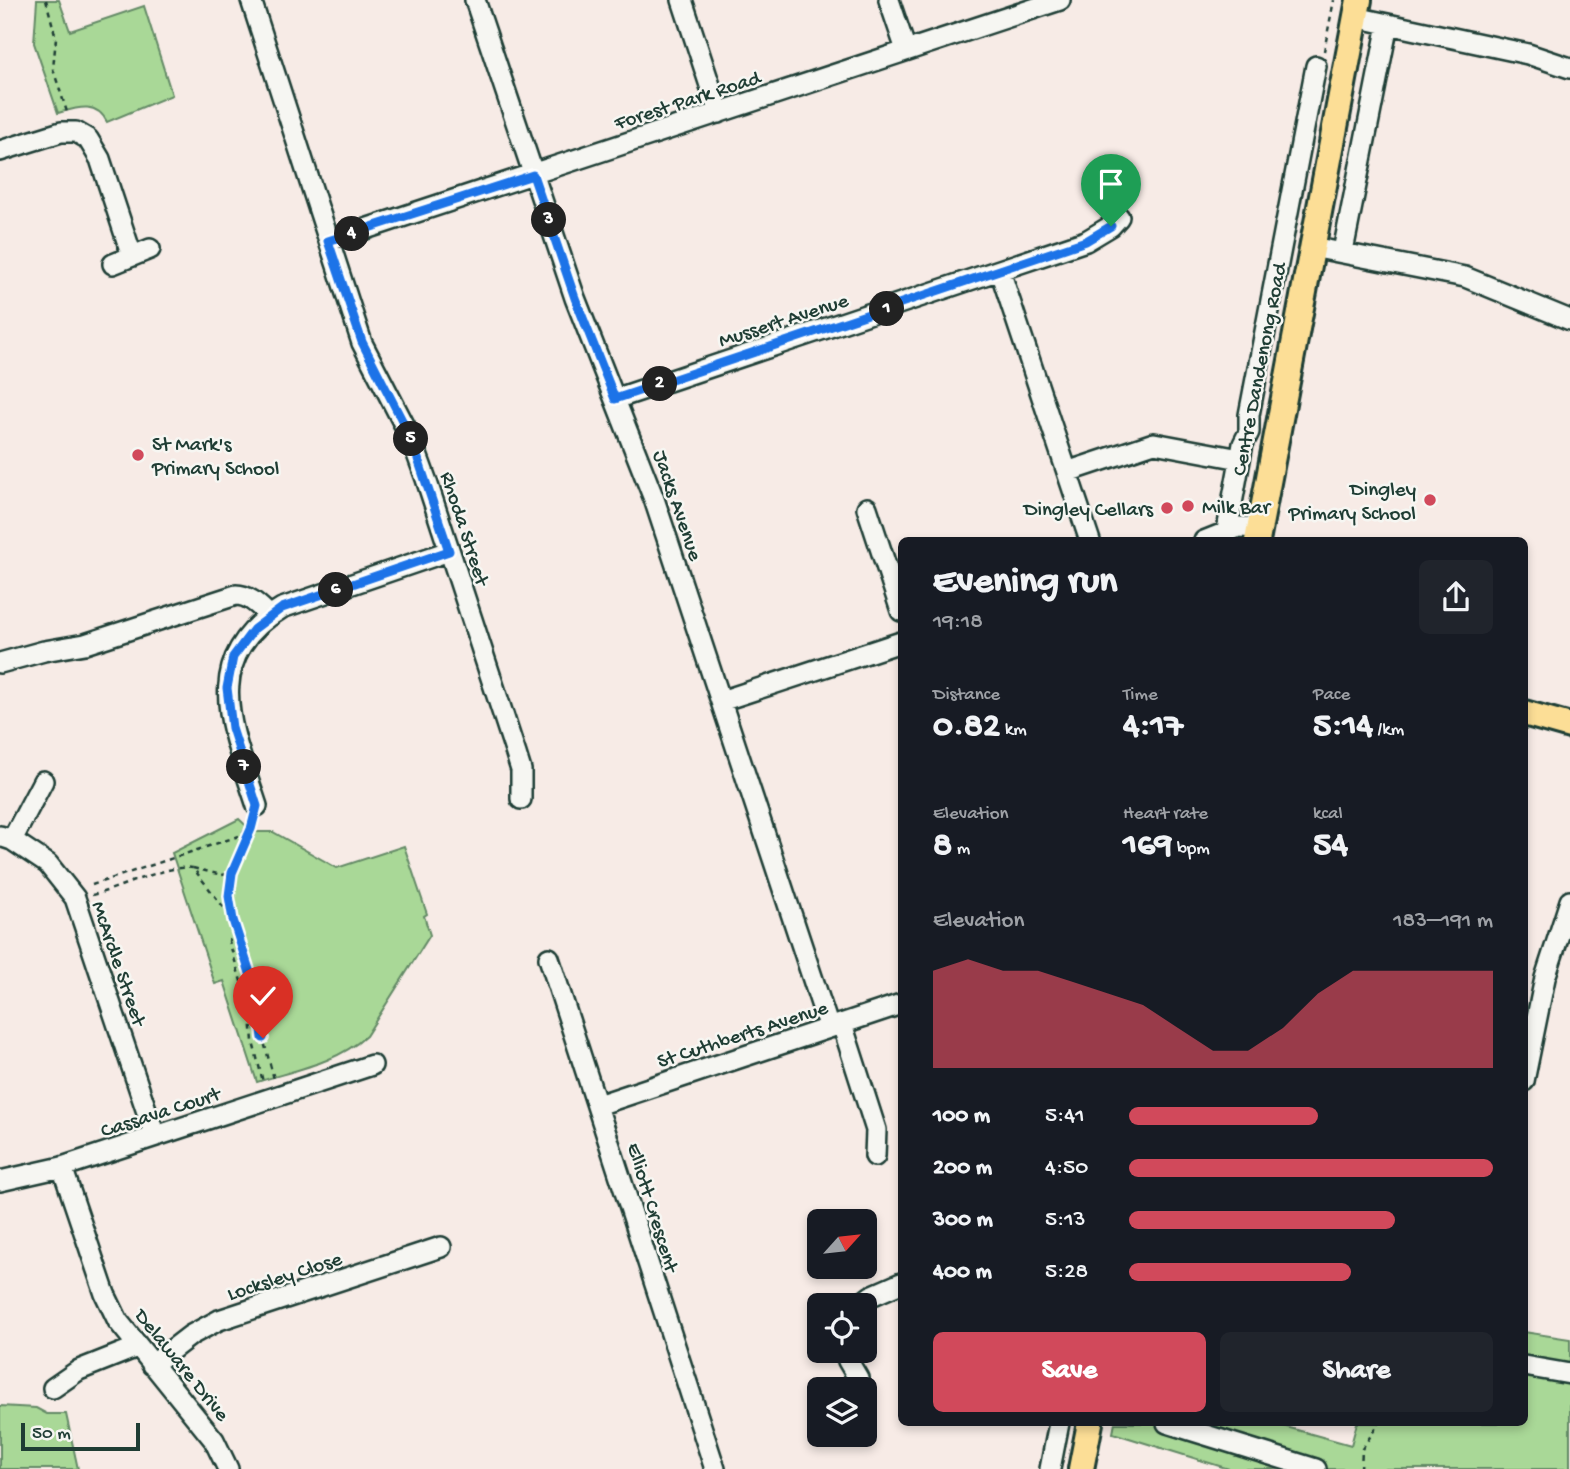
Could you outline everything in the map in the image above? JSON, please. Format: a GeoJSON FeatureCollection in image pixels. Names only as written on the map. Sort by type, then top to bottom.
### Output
{"type":"FeatureCollection","features":[{"type":"Feature","properties":{"kind":"main road","name":"Centre Dandenong Road"},"geometry":{"type":"LineString","coordinates":[[1259,534],[1357,9]]}},
{"type":"Feature","properties":{"kind":"main road"},"geometry":{"type":"LineString","coordinates":[[1528,714],[1570,726]]}},
{"type":"Feature","properties":{"kind":"main road"},"geometry":{"type":"LineString","coordinates":[[1082,1469],[1089,1426]]}},
{"type":"Feature","properties":{"kind":"street","name":"Rhoda Street"},"geometry":{"type":"LineString","coordinates":[[251,0],[362,342],[411,438],[521,770],[521,799]]}},
{"type":"Feature","properties":{"kind":"street","name":"Jacks Avenue"},"geometry":{"type":"LineString","coordinates":[[475,0],[575,298],[654,499],[721,702],[836,1026],[876,1130],[875,1156]]}},
{"type":"Feature","properties":{"kind":"street"},"geometry":{"type":"LineString","coordinates":[[682,0],[719,113]]}},
{"type":"Feature","properties":{"kind":"street"},"geometry":{"type":"LineString","coordinates":[[889,0],[906,50]]}},
{"type":"Feature","properties":{"kind":"street","name":"Forest Park Road"},"geometry":{"type":"LineString","coordinates":[[328,241],[1060,0]]}},
{"type":"Feature","properties":{"kind":"street"},"geometry":{"type":"LineString","coordinates":[[1357,9],[1388,24],[1528,54],[1570,68]]}},
{"type":"Feature","properties":{"kind":"street"},"geometry":{"type":"LineString","coordinates":[[1343,251],[1388,24]]}},
{"type":"Feature","properties":{"kind":"street","name":"Centre Dandenong Road"},"geometry":{"type":"LineString","coordinates":[[1217,537],[1242,444],[1249,432],[1249,415],[1316,66]]}},
{"type":"Feature","properties":{"kind":"street"},"geometry":{"type":"LineString","coordinates":[[0,151],[61,132],[76,132],[88,139],[100,159],[141,253],[113,264]]}},
{"type":"Feature","properties":{"kind":"street"},"geometry":{"type":"LineString","coordinates":[[1291,197],[1322,197]]}},
{"type":"Feature","properties":{"kind":"street","name":"Mussert Avenue"},"geometry":{"type":"LineString","coordinates":[[615,399],[1086,241],[1119,217]]}},
{"type":"Feature","properties":{"kind":"street"},"geometry":{"type":"LineString","coordinates":[[1312,247],[1465,277],[1570,320]]}},
{"type":"Feature","properties":{"kind":"street"},"geometry":{"type":"LineString","coordinates":[[1000,271],[1089,537]]}},
{"type":"Feature","properties":{"kind":"street"},"geometry":{"type":"LineString","coordinates":[[1067,472],[1154,443],[1240,459]]}},
{"type":"Feature","properties":{"kind":"street"},"geometry":{"type":"LineString","coordinates":[[867,508],[898,602]]}},
{"type":"Feature","properties":{"kind":"street"},"geometry":{"type":"LineString","coordinates":[[1219,537],[1239,527],[1259,534]]}},
{"type":"Feature","properties":{"kind":"street"},"geometry":{"type":"LineString","coordinates":[[257,806],[232,728],[227,688],[233,657],[254,629],[282,608],[449,551]]}},
{"type":"Feature","properties":{"kind":"street"},"geometry":{"type":"LineString","coordinates":[[0,663],[44,651],[85,644],[236,595],[253,601],[270,616]]}},
{"type":"Feature","properties":{"kind":"street"},"geometry":{"type":"LineString","coordinates":[[721,702],[898,643]]}},
{"type":"Feature","properties":{"kind":"street"},"geometry":{"type":"LineString","coordinates":[[6,838],[43,781]]}},
{"type":"Feature","properties":{"kind":"street","name":"McArdle Street"},"geometry":{"type":"LineString","coordinates":[[6,838],[48,864],[75,898],[155,1136]]}},
{"type":"Feature","properties":{"kind":"street"},"geometry":{"type":"LineString","coordinates":[[1528,1061],[1545,978],[1570,901]]}},
{"type":"Feature","properties":{"kind":"street","name":"Elliott Crescent"},"geometry":{"type":"LineString","coordinates":[[549,958],[715,1469]]}},
{"type":"Feature","properties":{"kind":"street","name":"St Cuthberts Avenue"},"geometry":{"type":"LineString","coordinates":[[598,1105],[898,1005]]}},
{"type":"Feature","properties":{"kind":"street","name":"Cassava Court"},"geometry":{"type":"LineString","coordinates":[[0,1181],[62,1167],[372,1065]]}},
{"type":"Feature","properties":{"kind":"street","name":"Delaware Drive"},"geometry":{"type":"LineString","coordinates":[[62,1167],[105,1294],[118,1321],[215,1440],[228,1469]]}},
{"type":"Feature","properties":{"kind":"street","name":"Locksley Close"},"geometry":{"type":"LineString","coordinates":[[152,1365],[191,1335],[219,1320],[441,1247]]}},
{"type":"Feature","properties":{"kind":"street"},"geometry":{"type":"LineString","coordinates":[[877,1293],[898,1284]]}},
{"type":"Feature","properties":{"kind":"street"},"geometry":{"type":"LineString","coordinates":[[53,1388],[79,1370],[137,1347]]}},
{"type":"Feature","properties":{"kind":"street"},"geometry":{"type":"LineString","coordinates":[[1528,1367],[1570,1374]]}},
{"type":"Feature","properties":{"kind":"street"},"geometry":{"type":"LineString","coordinates":[[1050,1469],[1058,1426]]}},
{"type":"Feature","properties":{"kind":"street"},"geometry":{"type":"LineString","coordinates":[[1177,1426],[1316,1469]]}},
{"type":"Feature","properties":{"kind":"path"},"geometry":{"type":"LineString","coordinates":[[46,0],[56,38],[54,75],[67,112]]}},
{"type":"Feature","properties":{"kind":"path"},"geometry":{"type":"LineString","coordinates":[[1316,66],[1324,49],[1334,0]]}},
{"type":"Feature","properties":{"kind":"path"},"geometry":{"type":"LineString","coordinates":[[257,806],[251,829],[232,873],[229,896],[233,920],[259,1001],[263,1038],[279,1095]]}},
{"type":"Feature","properties":{"kind":"path"},"geometry":{"type":"LineString","coordinates":[[92,885],[242,835],[247,827]]}},
{"type":"Feature","properties":{"kind":"path"},"geometry":{"type":"LineString","coordinates":[[75,898],[97,894],[181,868],[222,875],[232,873]]}},
{"type":"Feature","properties":{"kind":"path"},"geometry":{"type":"LineString","coordinates":[[192,869],[233,920]]}},
{"type":"Feature","properties":{"kind":"path"},"geometry":{"type":"LineString","coordinates":[[237,931],[229,941],[249,1007],[255,1055],[263,1082]]}},
{"type":"Feature","properties":{"kind":"path"},"geometry":{"type":"LineString","coordinates":[[1361,1469],[1362,1449],[1377,1426]]}},
{"type":"Feature","properties":{"kind":"green space"},"geometry":{"type":"Polygon","coordinates":[[[37,0],[59,0],[70,31],[144,6],[172,95],[107,122],[91,108],[58,113],[34,43],[37,0]]]}},
{"type":"Feature","properties":{"kind":"green space"},"geometry":{"type":"Polygon","coordinates":[[[239,819],[253,832],[273,832],[337,868],[404,846],[427,914],[424,916],[430,935],[366,1036],[329,1059],[257,1082],[224,981],[215,984],[172,853],[239,819]]]}},
{"type":"Feature","properties":{"kind":"green space"},"geometry":{"type":"Polygon","coordinates":[[[1528,1333],[1570,1339],[1570,1469],[1229,1469],[1113,1433],[1114,1426],[1283,1426],[1351,1445],[1356,1426],[1528,1426],[1528,1333]]]}},
{"type":"Feature","properties":{"kind":"green space"},"geometry":{"type":"Polygon","coordinates":[[[0,1406],[36,1408],[47,1414],[66,1414],[78,1469],[0,1469],[0,1406]]]}},
{"type":"Feature","properties":{"kind":"place","name":"St Mark's Primary School"},"geometry":{"type":"Point","coordinates":[138,455]}},
{"type":"Feature","properties":{"kind":"place","name":"Dingley Primary School"},"geometry":{"type":"Point","coordinates":[1430,500]}},
{"type":"Feature","properties":{"kind":"place","name":"Milk Bar"},"geometry":{"type":"Point","coordinates":[1188,506]}},
{"type":"Feature","properties":{"kind":"place","name":"Dingley Cellars"},"geometry":{"type":"Point","coordinates":[1167,508]}},
{"type":"Feature","properties":{"kind":"route"},"geometry":{"type":"LineString","coordinates":[[263,1038],[259,1001],[233,920],[229,896],[232,873],[251,829],[257,806],[232,728],[227,688],[233,657],[254,629],[282,608],[449,551],[411,438],[362,342],[328,241],[533,175],[575,298],[615,399],[1000,271],[1086,241],[1111,226]]}}]}
